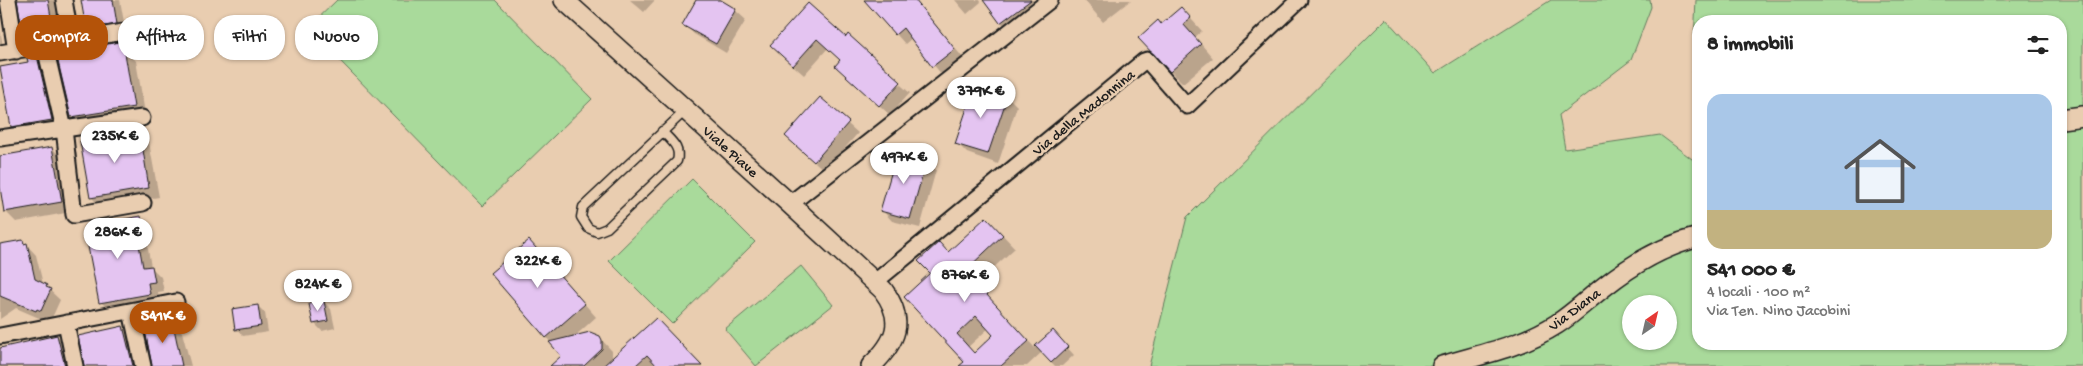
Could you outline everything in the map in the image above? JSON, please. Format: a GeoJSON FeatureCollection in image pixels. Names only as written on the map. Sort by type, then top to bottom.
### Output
{"type":"FeatureCollection","features":[{"type":"Feature","properties":{"kind":"street"},"geometry":{"type":"LineString","coordinates":[[8,0],[15,45]]}},
{"type":"Feature","properties":{"kind":"street"},"geometry":{"type":"LineString","coordinates":[[64,0],[67,15]]}},
{"type":"Feature","properties":{"kind":"street","name":"Viale Piave"},"geometry":{"type":"LineString","coordinates":[[564,0],[790,204],[875,282],[889,298],[893,306],[896,324],[893,340],[870,366]]}},
{"type":"Feature","properties":{"kind":"street","name":"Via della Madonnina"},"geometry":{"type":"LineString","coordinates":[[875,282],[1144,61],[1147,60],[1186,106],[1299,0]]}},
{"type":"Feature","properties":{"kind":"street"},"geometry":{"type":"LineString","coordinates":[[790,204],[1046,1]]}},
{"type":"Feature","properties":{"kind":"street"},"geometry":{"type":"LineString","coordinates":[[0,53],[15,51]]}},
{"type":"Feature","properties":{"kind":"street"},"geometry":{"type":"LineString","coordinates":[[48,60],[64,129],[74,215],[143,203]]}},
{"type":"Feature","properties":{"kind":"street"},"geometry":{"type":"LineString","coordinates":[[2067,118],[2083,116]]}},
{"type":"Feature","properties":{"kind":"street"},"geometry":{"type":"LineString","coordinates":[[0,138],[142,118]]}},
{"type":"Feature","properties":{"kind":"street","name":"Via Diana"},"geometry":{"type":"LineString","coordinates":[[1442,366],[1502,350],[1546,331],[1646,257],[1670,245],[1692,239]]}},
{"type":"Feature","properties":{"kind":"street"},"geometry":{"type":"LineString","coordinates":[[0,336],[176,302]]}},
{"type":"Feature","properties":{"kind":"street"},"geometry":{"type":"LineString","coordinates":[[131,311],[143,366]]}},
{"type":"Feature","properties":{"kind":"street"},"geometry":{"type":"LineString","coordinates":[[66,323],[75,366]]}},
{"type":"Feature","properties":{"kind":"lane"},"geometry":{"type":"LineString","coordinates":[[662,131],[677,147],[679,152],[677,161],[607,228],[597,232],[588,228],[581,217],[583,207],[662,131],[686,110]]}},
{"type":"Feature","properties":{"kind":"green space"},"geometry":{"type":"Polygon","coordinates":[[[337,0],[495,0],[592,99],[482,206],[339,60],[378,60],[378,15],[321,15],[337,0]]]}},
{"type":"Feature","properties":{"kind":"green space"},"geometry":{"type":"Polygon","coordinates":[[[1551,0],[1650,0],[1651,7],[1631,60],[1559,115],[1565,149],[1660,135],[1692,159],[1692,350],[2067,350],[2067,15],[1695,15],[1696,0],[2083,0],[2083,366],[1149,366],[1187,217],[1386,19],[1435,73],[1551,0]]]}},
{"type":"Feature","properties":{"kind":"green space"},"geometry":{"type":"Polygon","coordinates":[[[692,179],[755,242],[672,324],[609,261],[692,179]]]}},
{"type":"Feature","properties":{"kind":"green space"},"geometry":{"type":"Polygon","coordinates":[[[801,266],[833,305],[756,366],[725,329],[801,266]]]}},
{"type":"Feature","properties":{"kind":"building"},"geometry":{"type":"Polygon","coordinates":[[[17,0],[48,0],[51,15],[20,15],[17,0]]]}},
{"type":"Feature","properties":{"kind":"building"},"geometry":{"type":"Polygon","coordinates":[[[81,0],[113,0],[117,24],[108,25],[108,15],[84,15],[81,0]]]}},
{"type":"Feature","properties":{"kind":"building"},"geometry":{"type":"Polygon","coordinates":[[[696,0],[721,0],[736,9],[716,44],[682,25],[696,0]]]}},
{"type":"Feature","properties":{"kind":"building"},"geometry":{"type":"Polygon","coordinates":[[[864,0],[915,0],[955,49],[932,67],[903,28],[895,35],[864,0]]]}},
{"type":"Feature","properties":{"kind":"building"},"geometry":{"type":"Polygon","coordinates":[[[983,0],[1031,0],[1000,23],[983,0]]]}},
{"type":"Feature","properties":{"kind":"building"},"geometry":{"type":"Polygon","coordinates":[[[808,3],[846,37],[848,34],[901,82],[879,106],[835,66],[840,60],[817,39],[793,66],[770,45],[808,3]]]}},
{"type":"Feature","properties":{"kind":"building"},"geometry":{"type":"Polygon","coordinates":[[[1181,7],[1191,18],[1183,24],[1201,44],[1170,72],[1138,38],[1158,20],[1161,24],[1181,7]]]}},
{"type":"Feature","properties":{"kind":"building"},"geometry":{"type":"Polygon","coordinates":[[[118,42],[118,60],[126,60],[134,107],[71,117],[58,60],[108,60],[108,44],[118,42]]]}},
{"type":"Feature","properties":{"kind":"building"},"geometry":{"type":"Polygon","coordinates":[[[28,60],[38,60],[52,120],[11,127],[0,67],[28,62],[28,60]]]}},
{"type":"Feature","properties":{"kind":"building"},"geometry":{"type":"Polygon","coordinates":[[[975,84],[1008,95],[988,154],[955,144],[975,84]]]}},
{"type":"Feature","properties":{"kind":"building"},"geometry":{"type":"Polygon","coordinates":[[[820,97],[849,122],[814,162],[785,136],[820,97]]]}},
{"type":"Feature","properties":{"kind":"building"},"geometry":{"type":"Polygon","coordinates":[[[140,131],[149,188],[90,198],[80,141],[140,131]]]}},
{"type":"Feature","properties":{"kind":"building"},"geometry":{"type":"Polygon","coordinates":[[[52,147],[62,202],[4,212],[0,187],[0,156],[52,147]]]}},
{"type":"Feature","properties":{"kind":"building"},"geometry":{"type":"Polygon","coordinates":[[[898,150],[927,159],[910,219],[880,211],[898,150]]]}},
{"type":"Feature","properties":{"kind":"building"},"geometry":{"type":"Polygon","coordinates":[[[141,216],[144,232],[137,233],[143,267],[152,266],[155,282],[148,283],[150,294],[99,303],[84,226],[141,216]]]}},
{"type":"Feature","properties":{"kind":"building"},"geometry":{"type":"Polygon","coordinates":[[[986,217],[1003,235],[965,271],[1029,341],[1001,366],[959,366],[964,362],[904,297],[930,273],[918,261],[939,242],[948,252],[986,217]],[[976,316],[957,334],[974,353],[993,335],[976,316]]]}},
{"type":"Feature","properties":{"kind":"building"},"geometry":{"type":"Polygon","coordinates":[[[23,240],[24,244],[27,243],[35,279],[51,289],[41,311],[37,309],[36,311],[0,296],[0,244],[23,240]]]}},
{"type":"Feature","properties":{"kind":"building"},"geometry":{"type":"Polygon","coordinates":[[[529,240],[585,304],[546,338],[490,273],[529,240]]]}},
{"type":"Feature","properties":{"kind":"building"},"geometry":{"type":"Polygon","coordinates":[[[324,301],[328,321],[313,324],[309,304],[324,301]]]}},
{"type":"Feature","properties":{"kind":"building"},"geometry":{"type":"Polygon","coordinates":[[[258,305],[261,326],[235,330],[232,309],[258,305]]]}},
{"type":"Feature","properties":{"kind":"building"},"geometry":{"type":"Polygon","coordinates":[[[656,318],[702,366],[657,366],[647,355],[635,366],[603,366],[656,318]]]}},
{"type":"Feature","properties":{"kind":"building"},"geometry":{"type":"Polygon","coordinates":[[[172,319],[182,366],[152,366],[144,325],[172,319]]]}},
{"type":"Feature","properties":{"kind":"building"},"geometry":{"type":"Polygon","coordinates":[[[123,326],[133,366],[84,366],[78,336],[123,326]]]}},
{"type":"Feature","properties":{"kind":"building"},"geometry":{"type":"Polygon","coordinates":[[[1053,330],[1068,347],[1051,363],[1035,346],[1053,330]]]}},
{"type":"Feature","properties":{"kind":"building"},"geometry":{"type":"Polygon","coordinates":[[[590,332],[600,336],[602,349],[584,366],[550,366],[561,356],[549,342],[590,332]]]}},
{"type":"Feature","properties":{"kind":"building"},"geometry":{"type":"Polygon","coordinates":[[[57,335],[65,366],[0,366],[0,348],[57,335]]]}}]}
